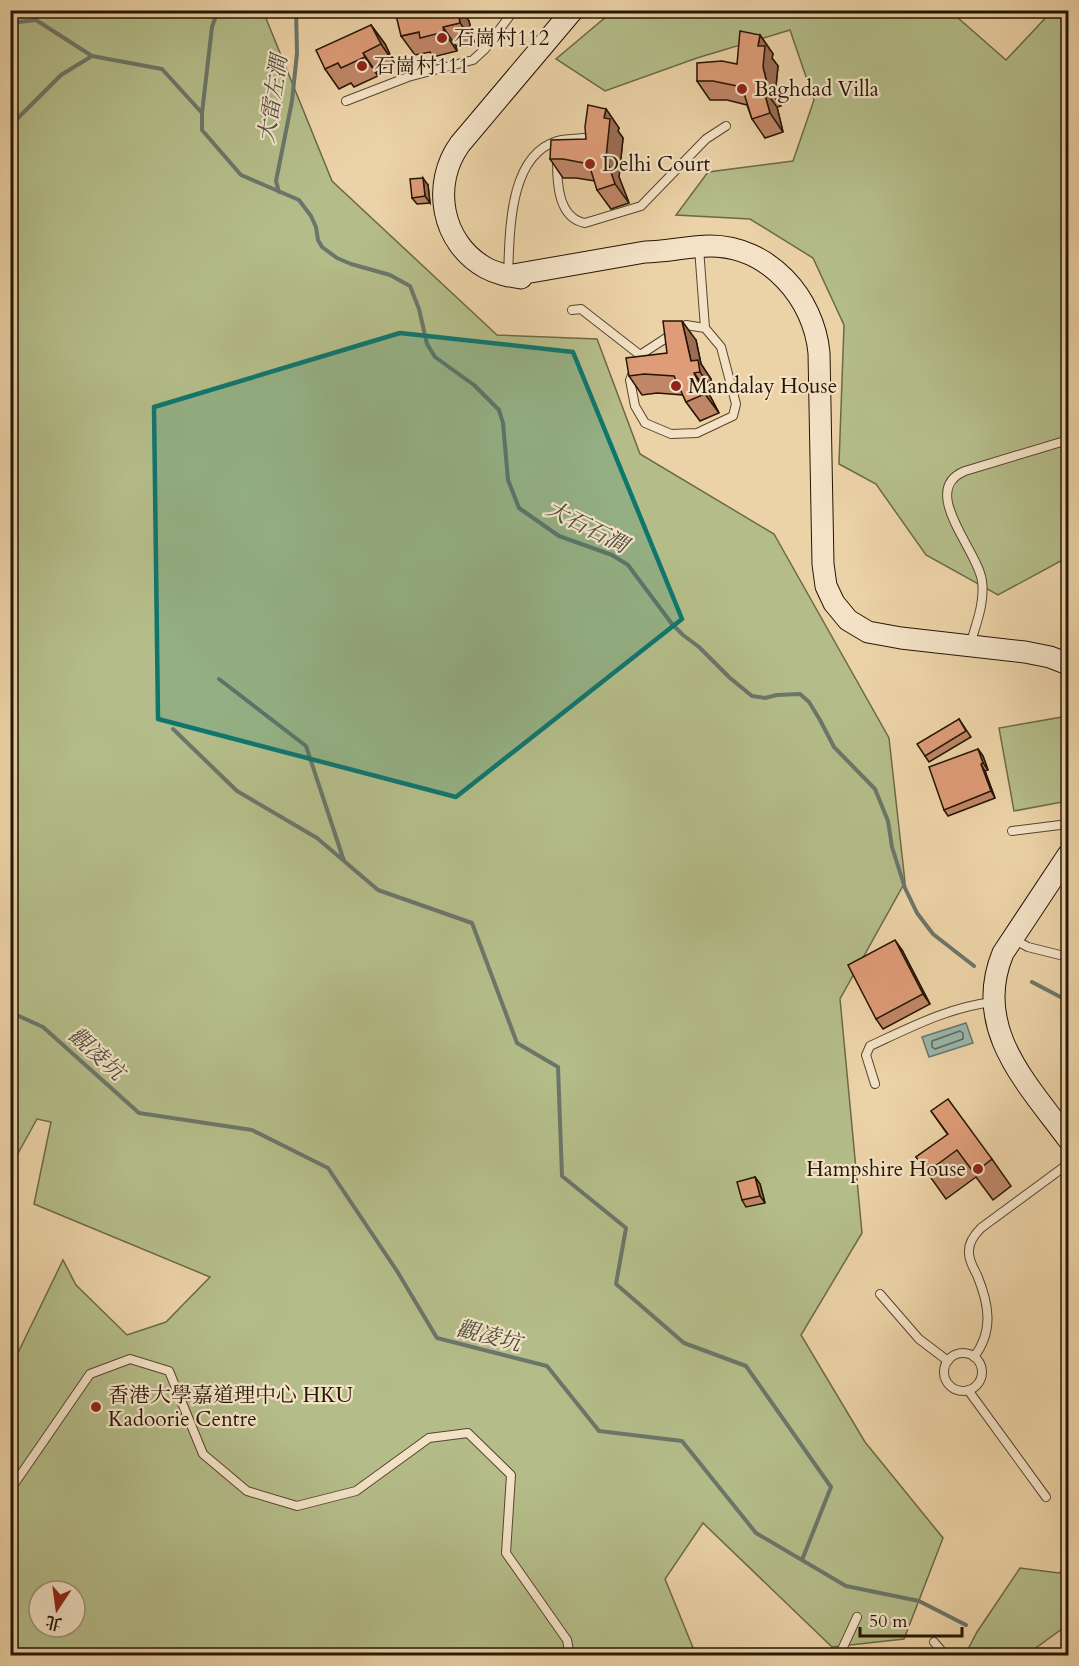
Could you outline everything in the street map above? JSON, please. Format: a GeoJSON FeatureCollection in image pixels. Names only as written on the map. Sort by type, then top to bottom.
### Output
{"type":"FeatureCollection","features":[{"type":"Feature","properties":{"kind":"main road"},"geometry":{"type":"LineString","coordinates":[[566,13],[454,152],[446,172],[443,205],[453,235],[464,250],[477,263],[496,273],[534,280],[699,247],[723,247],[739,251],[768,265],[792,286],[804,301],[812,318],[819,353],[823,564],[826,586],[834,603],[848,620],[868,632],[1038,654],[1068,664]]}},
{"type":"Feature","properties":{"kind":"main road"},"geometry":{"type":"LineString","coordinates":[[1068,855],[1000,961],[993,1002],[997,1027],[1005,1046],[1023,1077],[1068,1139]]}},
{"type":"Feature","properties":{"kind":"lane"},"geometry":{"type":"LineString","coordinates":[[346,101],[408,77],[473,60],[485,49],[514,10]]}},
{"type":"Feature","properties":{"kind":"lane"},"geometry":{"type":"LineString","coordinates":[[557,141],[557,173],[563,204],[569,215],[577,222],[585,223],[641,206],[706,139],[726,126]]}},
{"type":"Feature","properties":{"kind":"lane"},"geometry":{"type":"LineString","coordinates":[[508,276],[513,212],[520,179],[532,156],[557,141],[595,137]]}},
{"type":"Feature","properties":{"kind":"lane"},"geometry":{"type":"LineString","coordinates":[[699,247],[705,328],[721,347],[736,404],[733,416],[697,434],[671,434],[645,423],[635,406],[630,380],[640,355],[686,325],[705,328]]}},
{"type":"Feature","properties":{"kind":"lane"},"geometry":{"type":"LineString","coordinates":[[572,310],[581,309],[640,355]]}},
{"type":"Feature","properties":{"kind":"lane"},"geometry":{"type":"LineString","coordinates":[[969,646],[981,608],[983,582],[979,567],[948,506],[946,494],[949,483],[955,476],[965,471],[1068,440]]}},
{"type":"Feature","properties":{"kind":"lane"},"geometry":{"type":"LineString","coordinates":[[1012,831],[1068,824]]}},
{"type":"Feature","properties":{"kind":"lane"},"geometry":{"type":"LineString","coordinates":[[1012,939],[1028,947],[1068,957]]}},
{"type":"Feature","properties":{"kind":"lane"},"geometry":{"type":"LineString","coordinates":[[875,1084],[866,1055],[870,1046],[944,1013],[970,1004],[993,1002]]}},
{"type":"Feature","properties":{"kind":"lane"},"geometry":{"type":"LineString","coordinates":[[974,1357],[984,1338],[988,1315],[986,1296],[969,1255],[972,1240],[981,1228],[1068,1164]]}},
{"type":"Feature","properties":{"kind":"lane"},"geometry":{"type":"LineString","coordinates":[[880,1294],[919,1339],[948,1361]]}},
{"type":"Feature","properties":{"kind":"lane"},"geometry":{"type":"LineString","coordinates":[[960,1354],[974,1357],[980,1365],[982,1375],[977,1385],[968,1390],[957,1390],[948,1383],[944,1372],[948,1361],[960,1354]]}},
{"type":"Feature","properties":{"kind":"lane"},"geometry":{"type":"LineString","coordinates":[[10,1490],[90,1374],[130,1359],[169,1371],[203,1455],[247,1491],[297,1506],[356,1491],[429,1438],[468,1433],[511,1475],[506,1553],[567,1640],[570,1656]]}},
{"type":"Feature","properties":{"kind":"lane"},"geometry":{"type":"LineString","coordinates":[[968,1390],[1046,1497]]}},
{"type":"Feature","properties":{"kind":"lane"},"geometry":{"type":"LineString","coordinates":[[839,1656],[857,1617]]}},
{"type":"Feature","properties":{"kind":"lane"},"geometry":{"type":"LineString","coordinates":[[934,1642],[946,1656]]}},
{"type":"Feature","properties":{"kind":"highlighted area"},"geometry":{"type":"Polygon","coordinates":[[[400,333],[573,352],[682,619],[456,797],[158,719],[154,407],[400,333]]]}},
{"type":"Feature","properties":{"kind":"green space"},"geometry":{"type":"Polygon","coordinates":[[[949,10],[1006,60],[1052,11],[1068,11],[1068,557],[998,595],[926,555],[876,484],[839,464],[844,325],[813,258],[750,219],[676,215],[708,172],[793,161],[814,100],[790,30],[697,58],[605,91],[556,59],[613,11],[949,10]]]}},
{"type":"Feature","properties":{"kind":"green space"},"geometry":{"type":"Polygon","coordinates":[[[11,11],[263,11],[332,181],[497,335],[597,339],[640,454],[774,534],[889,738],[905,882],[840,999],[862,1233],[801,1335],[865,1442],[943,1538],[904,1639],[832,1647],[703,1523],[665,1579],[696,1655],[11,1655],[11,1363],[63,1260],[76,1285],[127,1335],[166,1322],[210,1277],[34,1204],[51,1122],[37,1119],[11,1166],[11,11]]]}},
{"type":"Feature","properties":{"kind":"green space"},"geometry":{"type":"Polygon","coordinates":[[[1068,716],[1068,801],[1014,811],[999,728],[1068,716]]]}},
{"type":"Feature","properties":{"kind":"green space"},"geometry":{"type":"Polygon","coordinates":[[[1068,1565],[1068,1634],[1062,1629],[1026,1655],[965,1655],[977,1632],[1020,1568],[1059,1573],[1068,1565]]]}},
{"type":"Feature","properties":{"kind":"water"},"geometry":{"type":"Polygon","coordinates":[[[966,1023],[973,1043],[929,1057],[922,1037],[966,1023]]]}},
{"type":"Feature","properties":{"kind":"building"},"geometry":{"type":"Polygon","coordinates":[[[418,10],[458,10],[460,23],[443,27],[444,32],[420,38],[419,32],[401,36],[396,15],[418,10]]]}},
{"type":"Feature","properties":{"kind":"building"},"geometry":{"type":"Polygon","coordinates":[[[371,25],[381,44],[363,53],[365,57],[341,68],[338,63],[325,69],[316,50],[371,25]]]}},
{"type":"Feature","properties":{"kind":"building"},"geometry":{"type":"Polygon","coordinates":[[[740,31],[760,35],[758,46],[765,46],[763,67],[768,87],[763,88],[770,113],[752,119],[742,87],[713,81],[697,81],[697,63],[722,61],[737,64],[740,31]]]}},
{"type":"Feature","properties":{"kind":"building"},"geometry":{"type":"Polygon","coordinates":[[[588,105],[606,109],[604,118],[610,119],[606,158],[615,184],[597,190],[589,164],[550,159],[551,140],[586,139],[588,105]]]}},
{"type":"Feature","properties":{"kind":"building"},"geometry":{"type":"Polygon","coordinates":[[[423,178],[425,196],[412,198],[410,179],[423,178]]]}},
{"type":"Feature","properties":{"kind":"building"},"geometry":{"type":"Polygon","coordinates":[[[663,321],[682,321],[691,361],[698,360],[700,372],[694,373],[705,394],[686,402],[674,376],[644,374],[629,376],[626,358],[667,353],[663,321]]]}},
{"type":"Feature","properties":{"kind":"building"},"geometry":{"type":"Polygon","coordinates":[[[959,719],[966,731],[925,756],[917,744],[959,719]]]}},
{"type":"Feature","properties":{"kind":"building"},"geometry":{"type":"Polygon","coordinates":[[[978,749],[991,791],[944,810],[929,767],[978,749]]]}},
{"type":"Feature","properties":{"kind":"building"},"geometry":{"type":"Polygon","coordinates":[[[895,940],[923,994],[876,1019],[848,965],[895,940]]]}},
{"type":"Feature","properties":{"kind":"building"},"geometry":{"type":"Polygon","coordinates":[[[948,1099],[992,1159],[974,1173],[957,1150],[927,1172],[916,1157],[948,1134],[931,1111],[948,1099]]]}},
{"type":"Feature","properties":{"kind":"building"},"geometry":{"type":"Polygon","coordinates":[[[755,1177],[760,1196],[742,1200],[737,1182],[755,1177]]]}},
{"type":"Feature","properties":{"kind":"waterway","name":"大石石澗"},"geometry":{"type":"LineString","coordinates":[[218,10],[212,27],[202,130],[241,175],[299,200],[311,216],[322,247],[337,258],[390,275],[410,286],[419,309],[427,344],[435,357],[474,385],[499,410],[503,423],[508,480],[519,508],[559,536],[612,555],[628,565],[672,624],[752,696],[765,698],[800,694],[809,702],[834,747],[875,789],[888,821],[892,847],[905,888],[917,913],[933,934],[974,966]]}},
{"type":"Feature","properties":{"kind":"waterway","name":"大雷左澗"},"geometry":{"type":"LineString","coordinates":[[279,192],[276,181],[292,101],[297,53],[296,10]]}},
{"type":"Feature","properties":{"kind":"waterway"},"geometry":{"type":"LineString","coordinates":[[10,23],[36,20],[92,56],[162,69],[202,113]]}},
{"type":"Feature","properties":{"kind":"waterway"},"geometry":{"type":"LineString","coordinates":[[10,126],[61,75],[92,56]]}},
{"type":"Feature","properties":{"kind":"waterway"},"geometry":{"type":"LineString","coordinates":[[219,679],[306,746],[344,861]]}},
{"type":"Feature","properties":{"kind":"waterway"},"geometry":{"type":"LineString","coordinates":[[173,729],[237,791],[317,838],[378,890],[472,923],[517,1043],[558,1067],[562,1176],[626,1228],[616,1284],[684,1343],[746,1366],[831,1487],[802,1560]]}},
{"type":"Feature","properties":{"kind":"waterway"},"geometry":{"type":"LineString","coordinates":[[1032,982],[1068,1001]]}},
{"type":"Feature","properties":{"kind":"waterway","name":"觀凌坑"},"geometry":{"type":"LineString","coordinates":[[10,1012],[43,1027],[139,1113],[252,1130],[328,1168],[397,1271],[437,1338],[547,1366],[599,1431],[682,1441],[756,1533],[846,1586],[919,1601],[966,1625]]}},
{"type":"Feature","properties":{"kind":"place","name":"石崗村112"},"geometry":{"type":"Point","coordinates":[442,38]}},
{"type":"Feature","properties":{"kind":"place","name":"石崗村111"},"geometry":{"type":"Point","coordinates":[362,66]}},
{"type":"Feature","properties":{"kind":"place","name":"Baghdad Villa"},"geometry":{"type":"Point","coordinates":[742,89]}},
{"type":"Feature","properties":{"kind":"place","name":"Delhi Court"},"geometry":{"type":"Point","coordinates":[590,164]}},
{"type":"Feature","properties":{"kind":"place","name":"Mandalay House"},"geometry":{"type":"Point","coordinates":[676,386]}},
{"type":"Feature","properties":{"kind":"place","name":"Hampshire House"},"geometry":{"type":"Point","coordinates":[978,1169]}},
{"type":"Feature","properties":{"kind":"place","name":"香港大學嘉道理中心 HKU Kadoorie Centre"},"geometry":{"type":"Point","coordinates":[96,1407]}}]}
